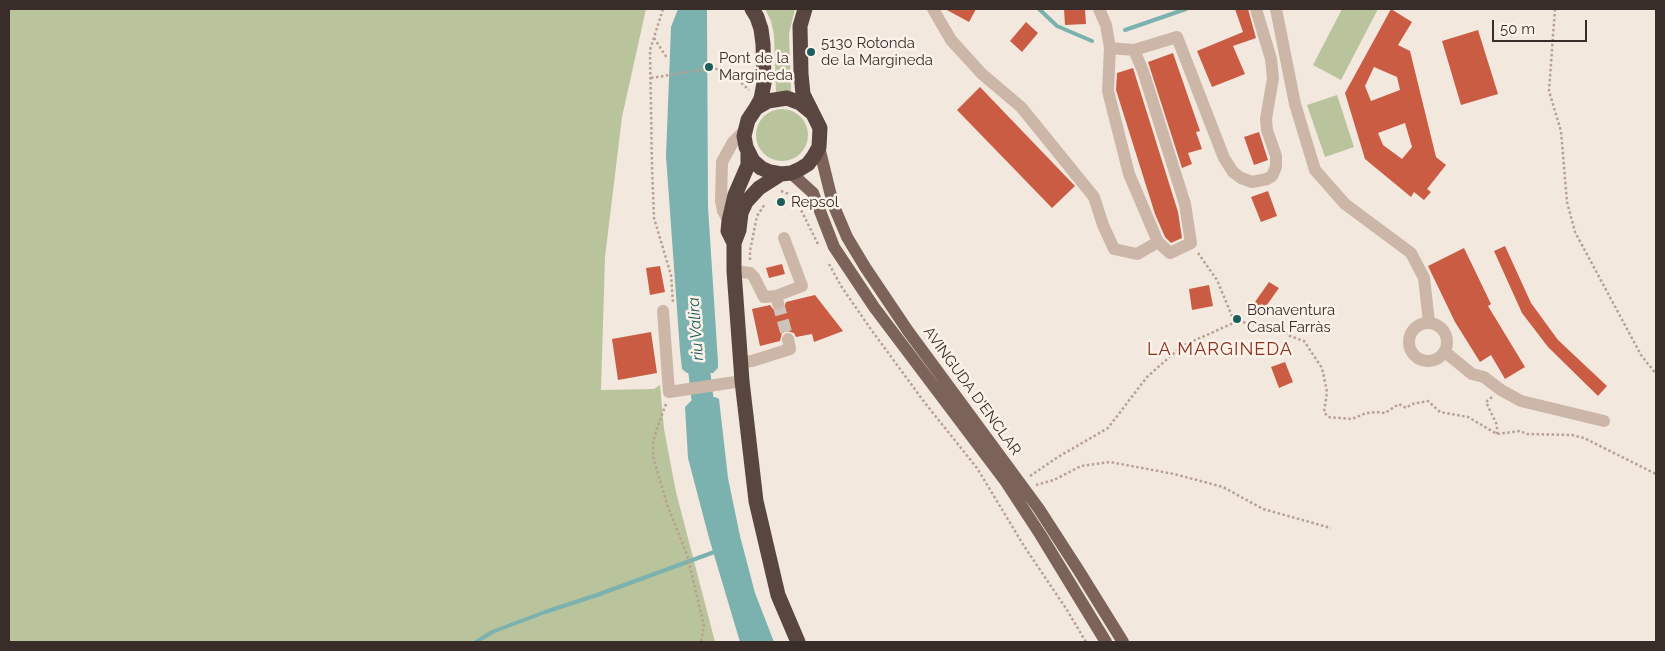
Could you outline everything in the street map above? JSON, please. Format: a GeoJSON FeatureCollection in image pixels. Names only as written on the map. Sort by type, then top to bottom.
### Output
{"type":"FeatureCollection","features":[{"type":"Feature","properties":{"kind":"highway"},"geometry":{"type":"LineString","coordinates":[[752,9],[761,29],[764,83],[761,98],[748,120],[745,130],[745,142],[753,161],[761,168],[770,172],[786,173]]}},
{"type":"Feature","properties":{"kind":"highway"},"geometry":{"type":"LineString","coordinates":[[798,642],[778,595],[756,501],[742,381],[734,271],[734,243],[746,202],[759,188],[786,173],[800,169],[808,164],[819,147],[820,128],[803,94],[800,26],[805,9]]}},
{"type":"Feature","properties":{"kind":"highway"},"geometry":{"type":"LineString","coordinates":[[756,108],[773,99],[787,98],[800,103],[811,112]]}},
{"type":"Feature","properties":{"kind":"highway"},"geometry":{"type":"LineString","coordinates":[[734,243],[728,231],[729,221],[735,195],[748,165],[748,152]]}},
{"type":"Feature","properties":{"kind":"main road","name":"AVINGUDA D'ENCLAR"},"geometry":{"type":"LineString","coordinates":[[819,147],[833,204],[847,237],[865,267],[908,331],[1021,485],[1074,564],[1122,642]]}},
{"type":"Feature","properties":{"kind":"main road","name":"AVINGUDA D'ENCLAR"},"geometry":{"type":"LineString","coordinates":[[786,173],[813,193],[834,247],[874,307],[1006,482],[1106,642]]}},
{"type":"Feature","properties":{"kind":"street"},"geometry":{"type":"LineString","coordinates":[[933,9],[951,40],[982,74],[1021,107],[1094,197],[1102,225],[1114,248],[1137,254],[1158,242]]}},
{"type":"Feature","properties":{"kind":"street"},"geometry":{"type":"LineString","coordinates":[[1099,9],[1106,25],[1110,48],[1108,91],[1129,174],[1158,242],[1170,253],[1191,243],[1185,204],[1143,71],[1134,50]]}},
{"type":"Feature","properties":{"kind":"street"},"geometry":{"type":"LineString","coordinates":[[1110,48],[1134,50],[1178,38],[1224,158],[1233,172],[1241,178],[1252,182],[1267,179],[1272,176],[1276,167],[1276,156],[1267,130],[1266,119],[1273,78],[1271,59],[1256,9]]}},
{"type":"Feature","properties":{"kind":"street"},"geometry":{"type":"LineString","coordinates":[[1276,9],[1295,104],[1315,170],[1344,204],[1411,253],[1424,278],[1429,322]]}},
{"type":"Feature","properties":{"kind":"street"},"geometry":{"type":"LineString","coordinates":[[729,221],[723,211],[721,201],[722,162],[733,142],[745,130]]}},
{"type":"Feature","properties":{"kind":"street"},"geometry":{"type":"LineString","coordinates":[[734,271],[750,273],[754,276],[764,296],[777,300],[802,286],[784,238]]}},
{"type":"Feature","properties":{"kind":"street"},"geometry":{"type":"LineString","coordinates":[[668,308],[672,391],[742,381]]}},
{"type":"Feature","properties":{"kind":"street"},"geometry":{"type":"LineString","coordinates":[[1429,322],[1436,323],[1442,327],[1448,339],[1445,352],[1441,357],[1429,361],[1417,358],[1413,354],[1409,342],[1410,336],[1417,326],[1429,322]]}},
{"type":"Feature","properties":{"kind":"street"},"geometry":{"type":"LineString","coordinates":[[741,362],[752,361],[790,349],[788,339]]}},
{"type":"Feature","properties":{"kind":"street"},"geometry":{"type":"LineString","coordinates":[[1445,352],[1472,374],[1484,377],[1501,390],[1521,401],[1604,421]]}},
{"type":"Feature","properties":{"kind":"path"},"geometry":{"type":"LineString","coordinates":[[663,9],[650,50],[650,78],[654,218],[671,275],[668,308]]}},
{"type":"Feature","properties":{"kind":"path"},"geometry":{"type":"LineString","coordinates":[[1555,9],[1549,91],[1561,131],[1567,202],[1575,232],[1641,355],[1656,374]]}},
{"type":"Feature","properties":{"kind":"path"},"geometry":{"type":"LineString","coordinates":[[654,38],[667,58]]}},
{"type":"Feature","properties":{"kind":"path"},"geometry":{"type":"LineString","coordinates":[[650,78],[718,69],[738,80],[750,92]]}},
{"type":"Feature","properties":{"kind":"path"},"geometry":{"type":"LineString","coordinates":[[777,192],[783,190],[794,196],[821,249]]}},
{"type":"Feature","properties":{"kind":"path"},"geometry":{"type":"LineString","coordinates":[[750,273],[750,251],[757,216],[766,201]]}},
{"type":"Feature","properties":{"kind":"path"},"geometry":{"type":"LineString","coordinates":[[1191,243],[1217,280],[1232,316],[1238,321],[1256,325],[1270,324],[1280,327],[1290,336],[1304,342],[1322,368],[1327,392],[1324,412],[1328,417],[1352,419],[1366,413],[1385,413],[1399,404],[1406,408],[1412,404],[1428,401],[1440,412],[1468,417],[1497,434],[1520,431],[1527,434],[1572,435],[1584,438],[1656,474]]}},
{"type":"Feature","properties":{"kind":"path"},"geometry":{"type":"LineString","coordinates":[[825,257],[841,286],[870,328],[925,403],[977,468],[1024,546],[1086,642]]}},
{"type":"Feature","properties":{"kind":"path"},"geometry":{"type":"LineString","coordinates":[[1021,485],[1058,457],[1108,428],[1147,377],[1182,346],[1238,321]]}},
{"type":"Feature","properties":{"kind":"path"},"geometry":{"type":"LineString","coordinates":[[1497,434],[1498,425],[1486,402],[1501,390]]}},
{"type":"Feature","properties":{"kind":"path"},"geometry":{"type":"LineString","coordinates":[[672,391],[658,424],[653,442],[653,457],[667,504],[687,555],[704,626],[701,642]]}},
{"type":"Feature","properties":{"kind":"path"},"geometry":{"type":"LineString","coordinates":[[1021,485],[1054,480],[1081,466],[1110,462],[1174,474],[1223,488],[1263,509],[1331,528]]}},
{"type":"Feature","properties":{"kind":"green space"},"geometry":{"type":"Polygon","coordinates":[[[9,9],[646,9],[622,117],[605,257],[601,390],[654,389],[660,385],[664,429],[676,492],[715,642],[9,642],[9,9]]]}},
{"type":"Feature","properties":{"kind":"green space"},"geometry":{"type":"Polygon","coordinates":[[[765,9],[795,9],[789,34],[791,91],[776,92],[774,35],[771,21],[765,9]]]}},
{"type":"Feature","properties":{"kind":"green space"},"geometry":{"type":"Polygon","coordinates":[[[1342,9],[1378,9],[1341,80],[1313,65],[1342,9]]]}},
{"type":"Feature","properties":{"kind":"green space"},"geometry":{"type":"Polygon","coordinates":[[[1337,95],[1354,147],[1325,157],[1307,105],[1337,95]]]}},
{"type":"Feature","properties":{"kind":"green space"},"geometry":{"type":"Polygon","coordinates":[[[777,109],[787,109],[801,116],[808,130],[808,140],[801,154],[787,161],[777,161],[767,157],[760,150],[756,140],[756,130],[760,120],[767,113],[777,109]]]}},
{"type":"Feature","properties":{"kind":"water"},"geometry":{"type":"Polygon","coordinates":[[[678,9],[707,9],[708,207],[718,362],[718,368],[713,373],[687,373],[682,369],[680,351],[666,156],[671,27],[678,9]]]}},
{"type":"Feature","properties":{"kind":"water"},"geometry":{"type":"Polygon","coordinates":[[[715,397],[719,399],[728,478],[740,536],[755,593],[774,642],[740,642],[709,538],[688,458],[685,407],[693,399],[715,397]]]}},
{"type":"Feature","properties":{"kind":"building"},"geometry":{"type":"Polygon","coordinates":[[[945,9],[976,9],[969,22],[945,9]]]}},
{"type":"Feature","properties":{"kind":"building"},"geometry":{"type":"Polygon","coordinates":[[[1064,9],[1085,9],[1086,24],[1065,25],[1064,9]]]}},
{"type":"Feature","properties":{"kind":"building"},"geometry":{"type":"Polygon","coordinates":[[[1235,9],[1248,9],[1256,38],[1233,46],[1245,74],[1212,87],[1197,51],[1243,32],[1235,9]]]}},
{"type":"Feature","properties":{"kind":"building"},"geometry":{"type":"Polygon","coordinates":[[[1391,9],[1412,22],[1398,45],[1410,51],[1436,157],[1446,165],[1427,189],[1431,192],[1424,200],[1414,192],[1411,197],[1365,159],[1345,93],[1391,9]],[[1374,67],[1365,86],[1371,101],[1400,90],[1397,77],[1374,67]],[[1405,123],[1378,133],[1383,145],[1402,159],[1412,147],[1405,123]]]}},
{"type":"Feature","properties":{"kind":"building"},"geometry":{"type":"Polygon","coordinates":[[[1026,22],[1038,33],[1022,52],[1010,41],[1026,22]]]}},
{"type":"Feature","properties":{"kind":"building"},"geometry":{"type":"Polygon","coordinates":[[[1478,30],[1498,94],[1461,105],[1442,41],[1478,30]]]}},
{"type":"Feature","properties":{"kind":"building"},"geometry":{"type":"Polygon","coordinates":[[[1173,53],[1200,131],[1196,132],[1202,149],[1188,153],[1192,164],[1182,168],[1148,62],[1173,53]]]}},
{"type":"Feature","properties":{"kind":"building"},"geometry":{"type":"Polygon","coordinates":[[[1133,68],[1178,212],[1182,238],[1171,243],[1165,237],[1155,214],[1116,90],[1117,73],[1133,68]]]}},
{"type":"Feature","properties":{"kind":"building"},"geometry":{"type":"Polygon","coordinates":[[[980,87],[1075,186],[1052,208],[957,110],[980,87]]]}},
{"type":"Feature","properties":{"kind":"building"},"geometry":{"type":"Polygon","coordinates":[[[1259,132],[1268,160],[1254,165],[1244,137],[1259,132]]]}},
{"type":"Feature","properties":{"kind":"building"},"geometry":{"type":"Polygon","coordinates":[[[1268,191],[1277,216],[1261,222],[1251,197],[1268,191]]]}},
{"type":"Feature","properties":{"kind":"building"},"geometry":{"type":"Polygon","coordinates":[[[1505,246],[1531,303],[1558,340],[1607,386],[1598,396],[1548,347],[1522,313],[1494,251],[1505,246]]]}},
{"type":"Feature","properties":{"kind":"building"},"geometry":{"type":"Polygon","coordinates":[[[1464,248],[1491,304],[1488,306],[1525,367],[1505,379],[1491,355],[1480,362],[1455,322],[1428,266],[1464,248]]]}},
{"type":"Feature","properties":{"kind":"building"},"geometry":{"type":"Polygon","coordinates":[[[782,264],[785,274],[769,278],[766,268],[782,264]]]}},
{"type":"Feature","properties":{"kind":"building"},"geometry":{"type":"Polygon","coordinates":[[[660,266],[665,292],[650,295],[646,268],[660,266]]]}},
{"type":"Feature","properties":{"kind":"building"},"geometry":{"type":"Polygon","coordinates":[[[1269,282],[1279,288],[1259,316],[1250,309],[1269,282]]]}},
{"type":"Feature","properties":{"kind":"building"},"geometry":{"type":"Polygon","coordinates":[[[1209,285],[1213,306],[1192,310],[1189,289],[1209,285]]]}},
{"type":"Feature","properties":{"kind":"building"},"geometry":{"type":"Polygon","coordinates":[[[815,295],[843,331],[814,342],[812,334],[796,337],[794,333],[787,331],[782,333],[780,341],[760,346],[752,309],[770,305],[773,309],[780,311],[784,308],[786,302],[815,295]]]}},
{"type":"Feature","properties":{"kind":"building"},"geometry":{"type":"Polygon","coordinates":[[[651,332],[657,373],[618,380],[612,339],[651,332]]]}},
{"type":"Feature","properties":{"kind":"building"},"geometry":{"type":"Polygon","coordinates":[[[1285,362],[1293,382],[1279,388],[1271,367],[1285,362]]]}},
{"type":"Feature","properties":{"kind":"waterway"},"geometry":{"type":"LineString","coordinates":[[1039,9],[1057,26],[1092,41]]}},
{"type":"Feature","properties":{"kind":"waterway"},"geometry":{"type":"LineString","coordinates":[[1125,30],[1186,9]]}},
{"type":"Feature","properties":{"kind":"waterway","name":"riu Valira"},"geometry":{"type":"LineString","coordinates":[[696,344],[706,429]]}},
{"type":"Feature","properties":{"kind":"waterway"},"geometry":{"type":"LineString","coordinates":[[476,642],[492,632],[717,551]]}},
{"type":"Feature","properties":{"kind":"tunnel"},"geometry":{"type":"LineString","coordinates":[[778,303],[788,339]]}},
{"type":"Feature","properties":{"kind":"place","name":"5130 Rotonda de la Margineda"},"geometry":{"type":"Point","coordinates":[811,52]}},
{"type":"Feature","properties":{"kind":"place","name":"Pont de la Margineda"},"geometry":{"type":"Point","coordinates":[709,67]}},
{"type":"Feature","properties":{"kind":"place","name":"Repsol"},"geometry":{"type":"Point","coordinates":[781,202]}},
{"type":"Feature","properties":{"kind":"place","name":"Bonaventura Casal Farràs"},"geometry":{"type":"Point","coordinates":[1237,319]}},
{"type":"Feature","properties":{"kind":"district","name":"LA MARGINEDA"},"geometry":{"type":"Point","coordinates":[1220,350]}}]}
